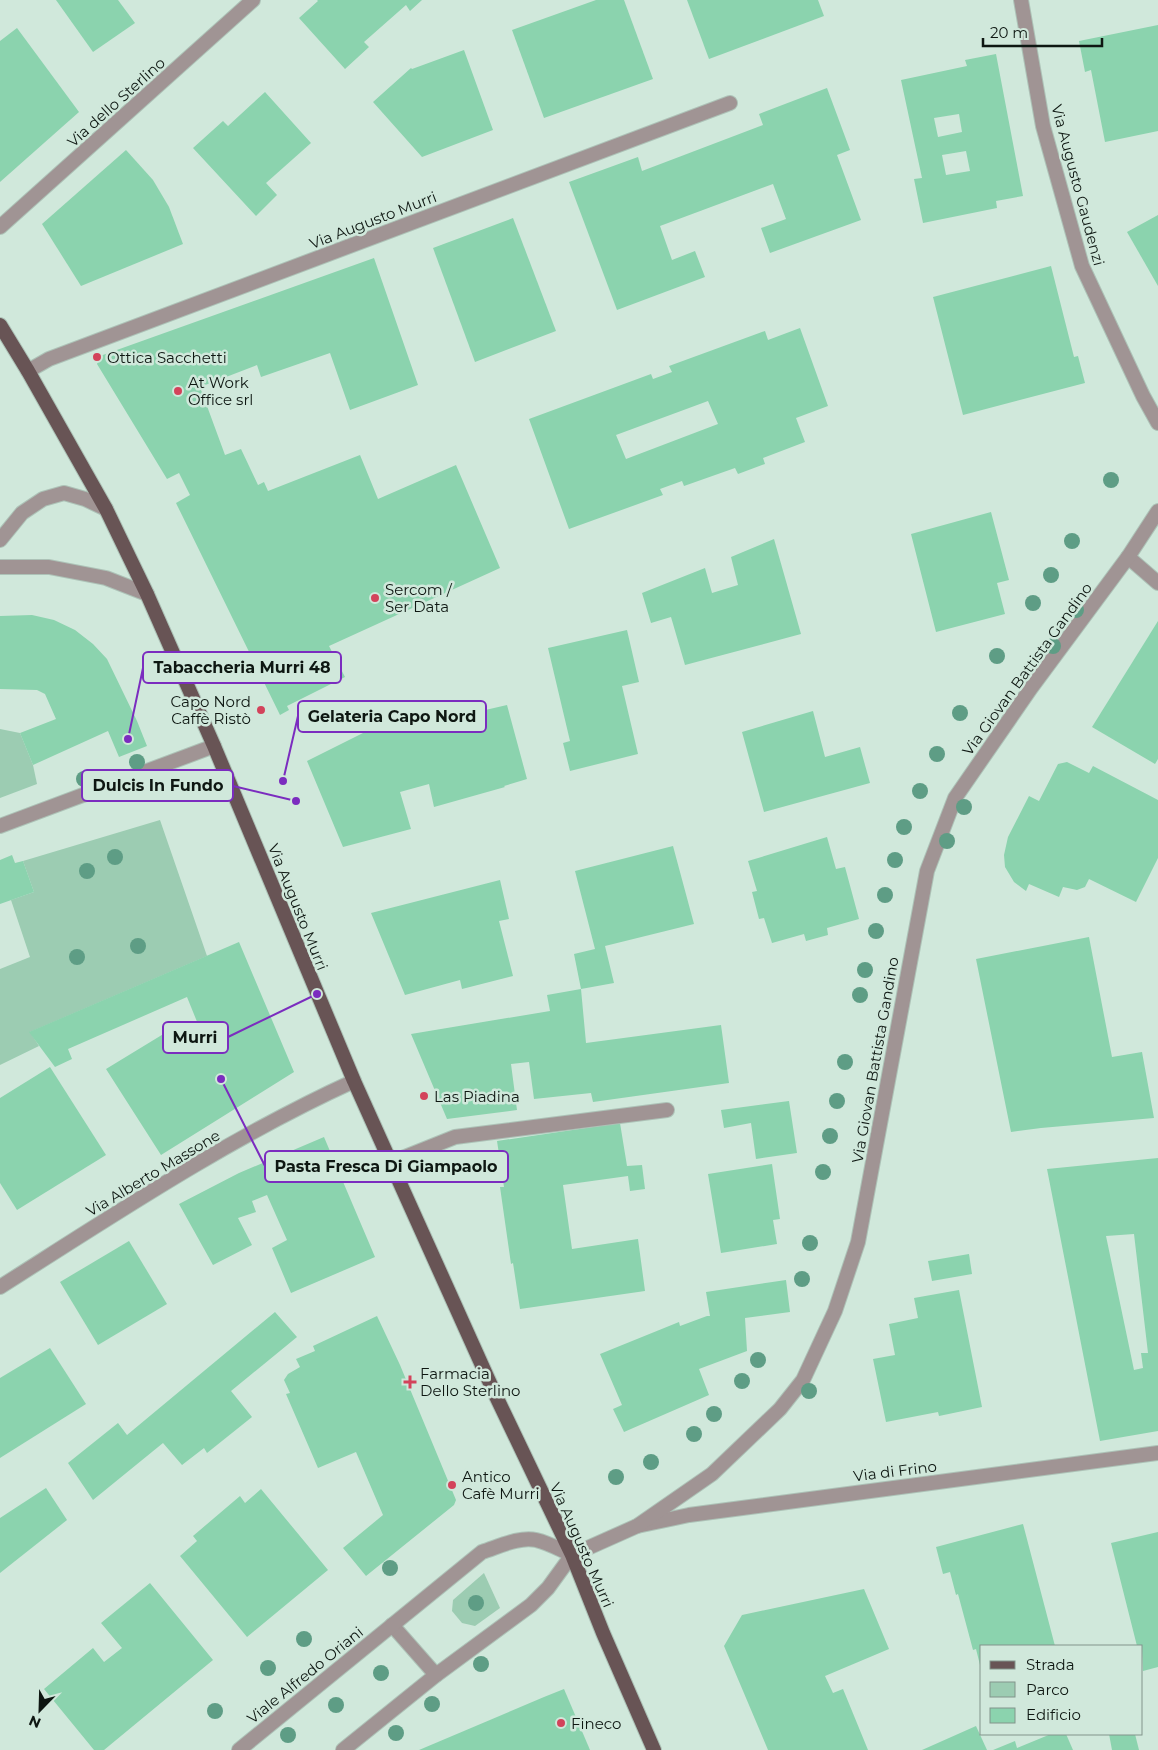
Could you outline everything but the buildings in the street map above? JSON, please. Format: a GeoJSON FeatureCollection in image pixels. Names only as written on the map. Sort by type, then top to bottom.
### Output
{"type":"FeatureCollection","features":[{"type":"Feature","properties":{"kind":"main road","name":"Via Augusto Murri"},"geometry":{"type":"LineString","coordinates":[[0,325],[106,509],[147,594],[214,746],[354,1081],[494,1392],[572,1556],[603,1634],[654,1750]]}},
{"type":"Feature","properties":{"kind":"street","name":"Via dello Sterlino"},"geometry":{"type":"LineString","coordinates":[[0,227],[253,0]]}},
{"type":"Feature","properties":{"kind":"street","name":"Via Augusto Gaudenzi"},"geometry":{"type":"LineString","coordinates":[[1021,0],[1043,126],[1082,266],[1158,424]]}},
{"type":"Feature","properties":{"kind":"street","name":"Via Augusto Murri"},"geometry":{"type":"LineString","coordinates":[[28,371],[49,359],[730,103]]}},
{"type":"Feature","properties":{"kind":"street"},"geometry":{"type":"LineString","coordinates":[[0,540],[22,512],[43,499],[64,493],[85,499],[106,509]]}},
{"type":"Feature","properties":{"kind":"street","name":"Via Giovan Battista Gandino"},"geometry":{"type":"LineString","coordinates":[[572,1556],[637,1526],[712,1474],[780,1409],[803,1380],[835,1312],[858,1242],[927,871],[955,798],[1031,688],[1128,557],[1158,511]]}},
{"type":"Feature","properties":{"kind":"street"},"geometry":{"type":"LineString","coordinates":[[1128,557],[1158,583]]}},
{"type":"Feature","properties":{"kind":"street"},"geometry":{"type":"LineString","coordinates":[[0,567],[49,567],[106,578],[147,594]]}},
{"type":"Feature","properties":{"kind":"street"},"geometry":{"type":"LineString","coordinates":[[0,826],[214,746]]}},
{"type":"Feature","properties":{"kind":"street","name":"Via Alberto Massone"},"geometry":{"type":"LineString","coordinates":[[0,1287],[196,1164],[310,1101],[354,1081]]}},
{"type":"Feature","properties":{"kind":"street"},"geometry":{"type":"LineString","coordinates":[[390,1163],[455,1136],[667,1110]]}},
{"type":"Feature","properties":{"kind":"street","name":"Via di Frino"},"geometry":{"type":"LineString","coordinates":[[637,1526],[689,1514],[1158,1452]]}},
{"type":"Feature","properties":{"kind":"street","name":"Viale Alfredo Oriani"},"geometry":{"type":"LineString","coordinates":[[239,1750],[482,1552],[534,1539],[572,1556]]}},
{"type":"Feature","properties":{"kind":"street"},"geometry":{"type":"LineString","coordinates":[[343,1750],[436,1675],[531,1605],[548,1588],[572,1556]]}},
{"type":"Feature","properties":{"kind":"street"},"geometry":{"type":"LineString","coordinates":[[392,1625],[436,1675]]}},
{"type":"Feature","properties":{"kind":"green space"},"geometry":{"type":"Polygon","coordinates":[[[0,729],[20,733],[33,765],[37,784],[0,798],[0,729]]]}},
{"type":"Feature","properties":{"kind":"green space"},"geometry":{"type":"Polygon","coordinates":[[[160,820],[207,956],[30,1032],[39,1046],[0,1065],[0,969],[30,957],[11,900],[34,892],[23,861],[160,820]]]}},
{"type":"Feature","properties":{"kind":"green space"},"geometry":{"type":"Polygon","coordinates":[[[484,1573],[500,1608],[475,1626],[462,1623],[452,1611],[453,1600],[484,1573]]]}},
{"type":"Feature","properties":{"kind":"place","name":"Ottica Sacchetti"},"geometry":{"type":"Point","coordinates":[97,357]}},
{"type":"Feature","properties":{"kind":"place","name":"At Work Office srl"},"geometry":{"type":"Point","coordinates":[178,391]}},
{"type":"Feature","properties":{"kind":"place","name":"Sercom / Ser Data"},"geometry":{"type":"Point","coordinates":[375,598]}},
{"type":"Feature","properties":{"kind":"place","name":"Capo Nord Caffè Ristò"},"geometry":{"type":"Point","coordinates":[261,710]}},
{"type":"Feature","properties":{"kind":"place","name":"Tabaccheria Murri 48"},"geometry":{"type":"Point","coordinates":[128,739]}},
{"type":"Feature","properties":{"kind":"place","name":"Gelateria Capo Nord"},"geometry":{"type":"Point","coordinates":[283,781]}},
{"type":"Feature","properties":{"kind":"place","name":"Dulcis In Fundo"},"geometry":{"type":"Point","coordinates":[296,801]}},
{"type":"Feature","properties":{"kind":"place","name":"Murri"},"geometry":{"type":"Point","coordinates":[317,994]}},
{"type":"Feature","properties":{"kind":"place","name":"Pasta Fresca Di Giampaolo"},"geometry":{"type":"Point","coordinates":[221,1079]}},
{"type":"Feature","properties":{"kind":"place","name":"Las Piadina"},"geometry":{"type":"Point","coordinates":[424,1096]}},
{"type":"Feature","properties":{"kind":"place","name":"Farmacia Dello Sterlino"},"geometry":{"type":"Point","coordinates":[410,1382]}},
{"type":"Feature","properties":{"kind":"place","name":"Antico Cafè Murri"},"geometry":{"type":"Point","coordinates":[452,1485]}},
{"type":"Feature","properties":{"kind":"place","name":"Fineco"},"geometry":{"type":"Point","coordinates":[561,1723]}}]}
